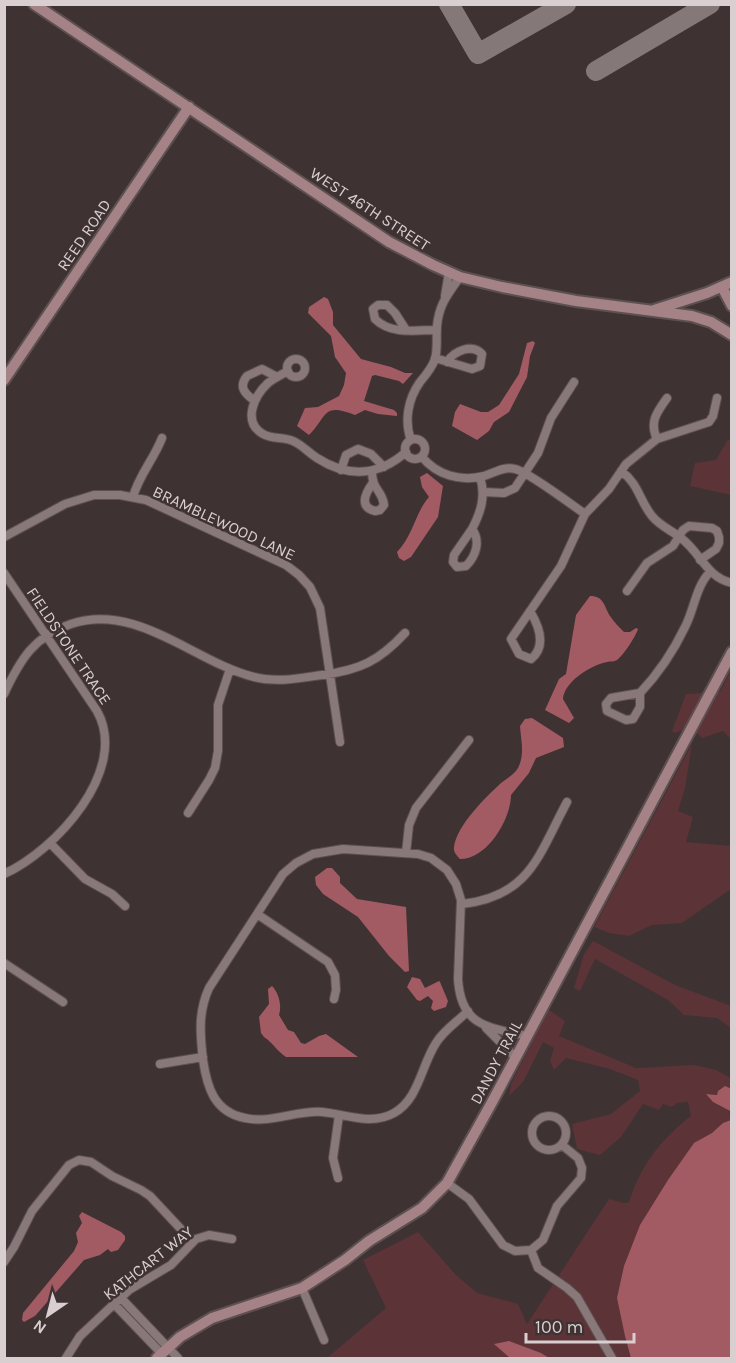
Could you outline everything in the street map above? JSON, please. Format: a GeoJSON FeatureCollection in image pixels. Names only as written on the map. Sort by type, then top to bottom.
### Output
{"type":"FeatureCollection","features":[{"type":"Feature","properties":{"kind":"street","name":"WEST 46TH STREET"},"geometry":{"type":"LineString","coordinates":[[34,4],[389,242],[455,275],[540,295],[651,311],[727,284]]}},
{"type":"Feature","properties":{"kind":"street","name":"REED ROAD"},"geometry":{"type":"LineString","coordinates":[[4,380],[189,107]]}},
{"type":"Feature","properties":{"kind":"street"},"geometry":{"type":"LineString","coordinates":[[411,440],[408,420],[411,401],[435,358],[440,312],[455,275]]}},
{"type":"Feature","properties":{"kind":"street"},"geometry":{"type":"LineString","coordinates":[[727,284],[732,306]]}},
{"type":"Feature","properties":{"kind":"street"},"geometry":{"type":"LineString","coordinates":[[651,311],[695,317],[717,325],[732,335]]}},
{"type":"Feature","properties":{"kind":"street"},"geometry":{"type":"LineString","coordinates":[[406,330],[437,330]]}},
{"type":"Feature","properties":{"kind":"street"},"geometry":{"type":"LineString","coordinates":[[435,358],[447,362],[475,369],[480,366],[482,354],[479,351],[464,350],[454,353],[447,362]]}},
{"type":"Feature","properties":{"kind":"street"},"geometry":{"type":"LineString","coordinates":[[255,401],[244,392],[242,384],[245,378],[260,369],[278,376]]}},
{"type":"Feature","properties":{"kind":"street"},"geometry":{"type":"LineString","coordinates":[[288,371],[264,387],[255,401],[251,412],[252,421],[260,432],[268,437],[294,441],[315,457],[341,470],[359,473],[384,467],[406,452]]}},
{"type":"Feature","properties":{"kind":"street"},"geometry":{"type":"LineString","coordinates":[[483,492],[511,491],[539,450],[551,418],[574,382]]}},
{"type":"Feature","properties":{"kind":"street"},"geometry":{"type":"LineString","coordinates":[[657,439],[653,427],[654,417],[667,398]]}},
{"type":"Feature","properties":{"kind":"street"},"geometry":{"type":"LineString","coordinates":[[530,611],[539,631],[541,645],[531,659],[519,654],[511,639],[566,557],[585,514],[607,492],[632,458],[657,439],[707,423],[713,416],[717,398]]}},
{"type":"Feature","properties":{"kind":"street"},"geometry":{"type":"LineString","coordinates":[[133,497],[140,477],[162,438]]}},
{"type":"Feature","properties":{"kind":"street"},"geometry":{"type":"LineString","coordinates":[[418,439],[424,444],[425,450],[422,457],[412,458],[406,452],[406,445],[411,440],[418,439]]}},
{"type":"Feature","properties":{"kind":"street"},"geometry":{"type":"LineString","coordinates":[[341,470],[346,455],[358,449],[371,454],[384,467]]}},
{"type":"Feature","properties":{"kind":"street"},"geometry":{"type":"LineString","coordinates":[[422,457],[429,465],[442,473],[459,478],[480,477],[507,468],[517,469],[585,514]]}},
{"type":"Feature","properties":{"kind":"street"},"geometry":{"type":"LineString","coordinates":[[372,471],[372,484]]}},
{"type":"Feature","properties":{"kind":"street"},"geometry":{"type":"LineString","coordinates":[[621,471],[633,481],[653,518],[666,529],[680,536],[710,572],[732,583]]}},
{"type":"Feature","properties":{"kind":"street"},"geometry":{"type":"LineString","coordinates":[[472,529],[477,536],[473,557],[466,566],[457,567],[453,562],[453,556],[472,529],[483,503],[480,477]]}},
{"type":"Feature","properties":{"kind":"street","name":"BRAMBLEWOOD LANE"},"geometry":{"type":"LineString","coordinates":[[4,537],[74,500],[100,495],[133,497],[156,504],[277,560],[299,575],[310,587],[320,608],[340,742]]}},
{"type":"Feature","properties":{"kind":"street"},"geometry":{"type":"LineString","coordinates":[[627,591],[647,563],[673,546],[683,530],[689,526],[712,528],[717,531],[720,540],[717,547],[700,560]]}},
{"type":"Feature","properties":{"kind":"street"},"geometry":{"type":"LineString","coordinates":[[640,693],[612,698],[606,704],[607,711],[626,720],[633,719],[639,711],[640,693],[682,633],[702,582],[710,572]]}},
{"type":"Feature","properties":{"kind":"street","name":"FIELDSTONE TRACE"},"geometry":{"type":"LineString","coordinates":[[4,573],[100,717],[106,742],[104,762],[99,774],[75,816],[50,843],[29,860],[4,874]]}},
{"type":"Feature","properties":{"kind":"street"},"geometry":{"type":"LineString","coordinates":[[4,694],[20,661],[31,648],[61,627],[86,620],[124,621],[230,669],[253,677],[273,680],[347,671],[369,663],[391,648],[405,633]]}},
{"type":"Feature","properties":{"kind":"street","name":"DANDY TRAIL"},"geometry":{"type":"LineString","coordinates":[[162,1353],[183,1335],[212,1318],[302,1288],[414,1213],[435,1197],[447,1183],[732,652]]}},
{"type":"Feature","properties":{"kind":"street"},"geometry":{"type":"LineString","coordinates":[[188,813],[215,768],[218,751],[218,705],[230,669]]}},
{"type":"Feature","properties":{"kind":"street"},"geometry":{"type":"LineString","coordinates":[[406,853],[409,825],[416,808],[469,740]]}},
{"type":"Feature","properties":{"kind":"street"},"geometry":{"type":"LineString","coordinates":[[462,904],[494,897],[520,882],[535,863],[567,802]]}},
{"type":"Feature","properties":{"kind":"street"},"geometry":{"type":"LineString","coordinates":[[50,843],[93,885],[112,894],[125,906]]}},
{"type":"Feature","properties":{"kind":"street"},"geometry":{"type":"LineString","coordinates":[[468,1011],[438,1040],[429,1054],[412,1095],[402,1107],[378,1119],[312,1113],[255,1120],[236,1116],[222,1107],[211,1094],[206,1078],[199,1026],[205,998],[212,982],[283,874],[296,863],[313,854],[343,849],[424,856],[444,868],[456,884],[462,904],[458,979],[461,996],[468,1011],[515,1057]]}},
{"type":"Feature","properties":{"kind":"street"},"geometry":{"type":"LineString","coordinates":[[257,914],[328,962],[335,975],[334,999]]}},
{"type":"Feature","properties":{"kind":"street"},"geometry":{"type":"LineString","coordinates":[[4,963],[63,1002]]}},
{"type":"Feature","properties":{"kind":"street"},"geometry":{"type":"LineString","coordinates":[[485,1027],[527,1036]]}},
{"type":"Feature","properties":{"kind":"street"},"geometry":{"type":"LineString","coordinates":[[160,1064],[203,1057]]}},
{"type":"Feature","properties":{"kind":"street"},"geometry":{"type":"LineString","coordinates":[[338,1178],[333,1158],[339,1115]]}},
{"type":"Feature","properties":{"kind":"street"},"geometry":{"type":"LineString","coordinates":[[548,1116],[560,1120],[567,1133],[562,1145],[551,1150],[538,1146],[532,1135],[536,1122],[548,1116]]}},
{"type":"Feature","properties":{"kind":"street"},"geometry":{"type":"LineString","coordinates":[[447,1183],[468,1199],[503,1245],[515,1251],[531,1250],[543,1240],[557,1206],[578,1184],[582,1175],[578,1158],[562,1145]]}},
{"type":"Feature","properties":{"kind":"street"},"geometry":{"type":"LineString","coordinates":[[4,1262],[15,1247],[34,1208],[69,1165],[79,1160],[91,1162],[150,1196],[193,1242]]}},
{"type":"Feature","properties":{"kind":"street","name":"KATHCART WAY"},"geometry":{"type":"LineString","coordinates":[[66,1359],[80,1336],[114,1304],[137,1283],[171,1265],[198,1238],[209,1235],[232,1239]]}},
{"type":"Feature","properties":{"kind":"street"},"geometry":{"type":"LineString","coordinates":[[531,1250],[538,1268],[567,1288],[576,1298],[612,1359]]}},
{"type":"Feature","properties":{"kind":"street"},"geometry":{"type":"LineString","coordinates":[[302,1288],[324,1340]]}},
{"type":"Feature","properties":{"kind":"street"},"geometry":{"type":"LineString","coordinates":[[121,1298],[162,1353]]}},
{"type":"Feature","properties":{"kind":"street"},"geometry":{"type":"LineString","coordinates":[[114,1304],[162,1353],[178,1359]]}},
{"type":"Feature","properties":{"kind":"shaded area"},"geometry":{"type":"Polygon","coordinates":[[[324,297],[328,299],[333,312],[333,325],[361,359],[405,373],[413,373],[403,384],[399,381],[372,376],[364,401],[394,410],[397,416],[365,410],[355,415],[337,410],[327,413],[309,435],[297,426],[305,408],[318,407],[339,396],[344,385],[346,373],[335,357],[331,336],[308,313],[309,307],[324,297]]]}},
{"type":"Feature","properties":{"kind":"shaded area"},"geometry":{"type":"Polygon","coordinates":[[[533,341],[535,343],[530,356],[527,377],[509,412],[494,422],[489,431],[477,440],[452,426],[455,412],[460,404],[481,412],[488,412],[499,405],[519,374],[527,343],[533,341]]]}},
{"type":"Feature","properties":{"kind":"shaded area"},"geometry":{"type":"Polygon","coordinates":[[[731,439],[731,495],[690,486],[695,463],[716,460],[727,441],[731,439]]]}},
{"type":"Feature","properties":{"kind":"shaded area"},"geometry":{"type":"Polygon","coordinates":[[[427,473],[443,486],[438,517],[411,557],[404,561],[399,558],[397,552],[407,539],[420,510],[429,497],[422,487],[420,477],[427,473]]]}},
{"type":"Feature","properties":{"kind":"shaded area"},"geometry":{"type":"Polygon","coordinates":[[[590,596],[595,596],[603,602],[612,618],[624,632],[638,629],[629,646],[617,660],[586,671],[568,686],[563,699],[574,718],[569,723],[545,710],[559,679],[566,674],[576,615],[590,596]]]}},
{"type":"Feature","properties":{"kind":"shaded area"},"geometry":{"type":"Polygon","coordinates":[[[731,670],[731,739],[723,731],[702,738],[698,734],[683,730],[675,733],[672,731],[686,694],[720,692],[731,670]]]}},
{"type":"Feature","properties":{"kind":"shaded area"},"geometry":{"type":"Polygon","coordinates":[[[532,718],[563,738],[564,747],[536,758],[529,773],[511,795],[507,815],[496,836],[480,852],[460,859],[454,849],[460,830],[480,804],[518,768],[522,753],[520,726],[525,719],[532,718]]]}},
{"type":"Feature","properties":{"kind":"shaded area"},"geometry":{"type":"Polygon","coordinates":[[[692,744],[685,788],[678,811],[693,817],[686,842],[731,846],[731,889],[682,923],[652,925],[629,936],[609,933],[594,927],[692,744]]]}},
{"type":"Feature","properties":{"kind":"shaded area"},"geometry":{"type":"Polygon","coordinates":[[[327,868],[332,868],[340,877],[340,883],[357,899],[406,907],[409,971],[405,972],[389,956],[358,917],[323,894],[316,885],[315,877],[327,868]]]}},
{"type":"Feature","properties":{"kind":"shaded area"},"geometry":{"type":"Polygon","coordinates":[[[593,941],[675,985],[731,1006],[731,1028],[717,1018],[684,1015],[668,1000],[595,959],[580,991],[574,988],[584,954],[593,941]]]}},
{"type":"Feature","properties":{"kind":"shaded area"},"geometry":{"type":"Polygon","coordinates":[[[412,977],[420,979],[425,988],[439,981],[448,1001],[446,1007],[434,1011],[431,1008],[433,1001],[428,996],[420,1001],[417,1000],[407,987],[412,977]]]}},
{"type":"Feature","properties":{"kind":"shaded area"},"geometry":{"type":"Polygon","coordinates":[[[272,986],[279,1000],[279,1015],[288,1030],[294,1032],[301,1043],[305,1044],[326,1034],[358,1057],[286,1057],[283,1055],[261,1033],[259,1017],[269,1004],[268,989],[272,986]]]}},
{"type":"Feature","properties":{"kind":"shaded area"},"geometry":{"type":"Polygon","coordinates":[[[548,1009],[565,1021],[559,1036],[636,1068],[694,1065],[716,1070],[731,1078],[731,1089],[725,1086],[718,1095],[707,1094],[713,1102],[729,1111],[731,1119],[731,1358],[327,1358],[386,1308],[363,1260],[418,1232],[456,1275],[477,1293],[518,1304],[527,1324],[609,1199],[629,1202],[639,1176],[653,1154],[670,1134],[691,1116],[688,1102],[677,1103],[672,1107],[663,1104],[659,1110],[643,1104],[621,1137],[600,1155],[577,1149],[572,1124],[611,1114],[640,1091],[638,1080],[610,1069],[566,1058],[554,1070],[550,1061],[554,1048],[543,1042],[523,1082],[509,1096],[511,1084],[548,1009]]]}},
{"type":"Feature","properties":{"kind":"shaded area"},"geometry":{"type":"Polygon","coordinates":[[[725,1086],[732,1089],[731,1358],[631,1358],[617,1298],[624,1266],[640,1225],[694,1143],[731,1120],[730,1111],[713,1102],[706,1094],[717,1095],[718,1091],[725,1086]]]}},
{"type":"Feature","properties":{"kind":"shaded area"},"geometry":{"type":"Polygon","coordinates":[[[82,1212],[121,1232],[125,1240],[118,1250],[111,1252],[108,1249],[100,1255],[84,1260],[35,1316],[24,1322],[23,1313],[74,1251],[78,1242],[76,1233],[82,1223],[79,1216],[82,1212]]]}},
{"type":"Feature","properties":{"kind":"shaded area"},"geometry":{"type":"Polygon","coordinates":[[[509,1341],[549,1358],[510,1358],[494,1344],[509,1341]]]}},
{"type":"Feature","properties":{"kind":"taxiway"},"geometry":{"type":"LineString","coordinates":[[449,4],[478,54],[566,4]]}},
{"type":"Feature","properties":{"kind":"taxiway"},"geometry":{"type":"LineString","coordinates":[[596,71],[710,4]]}}]}
